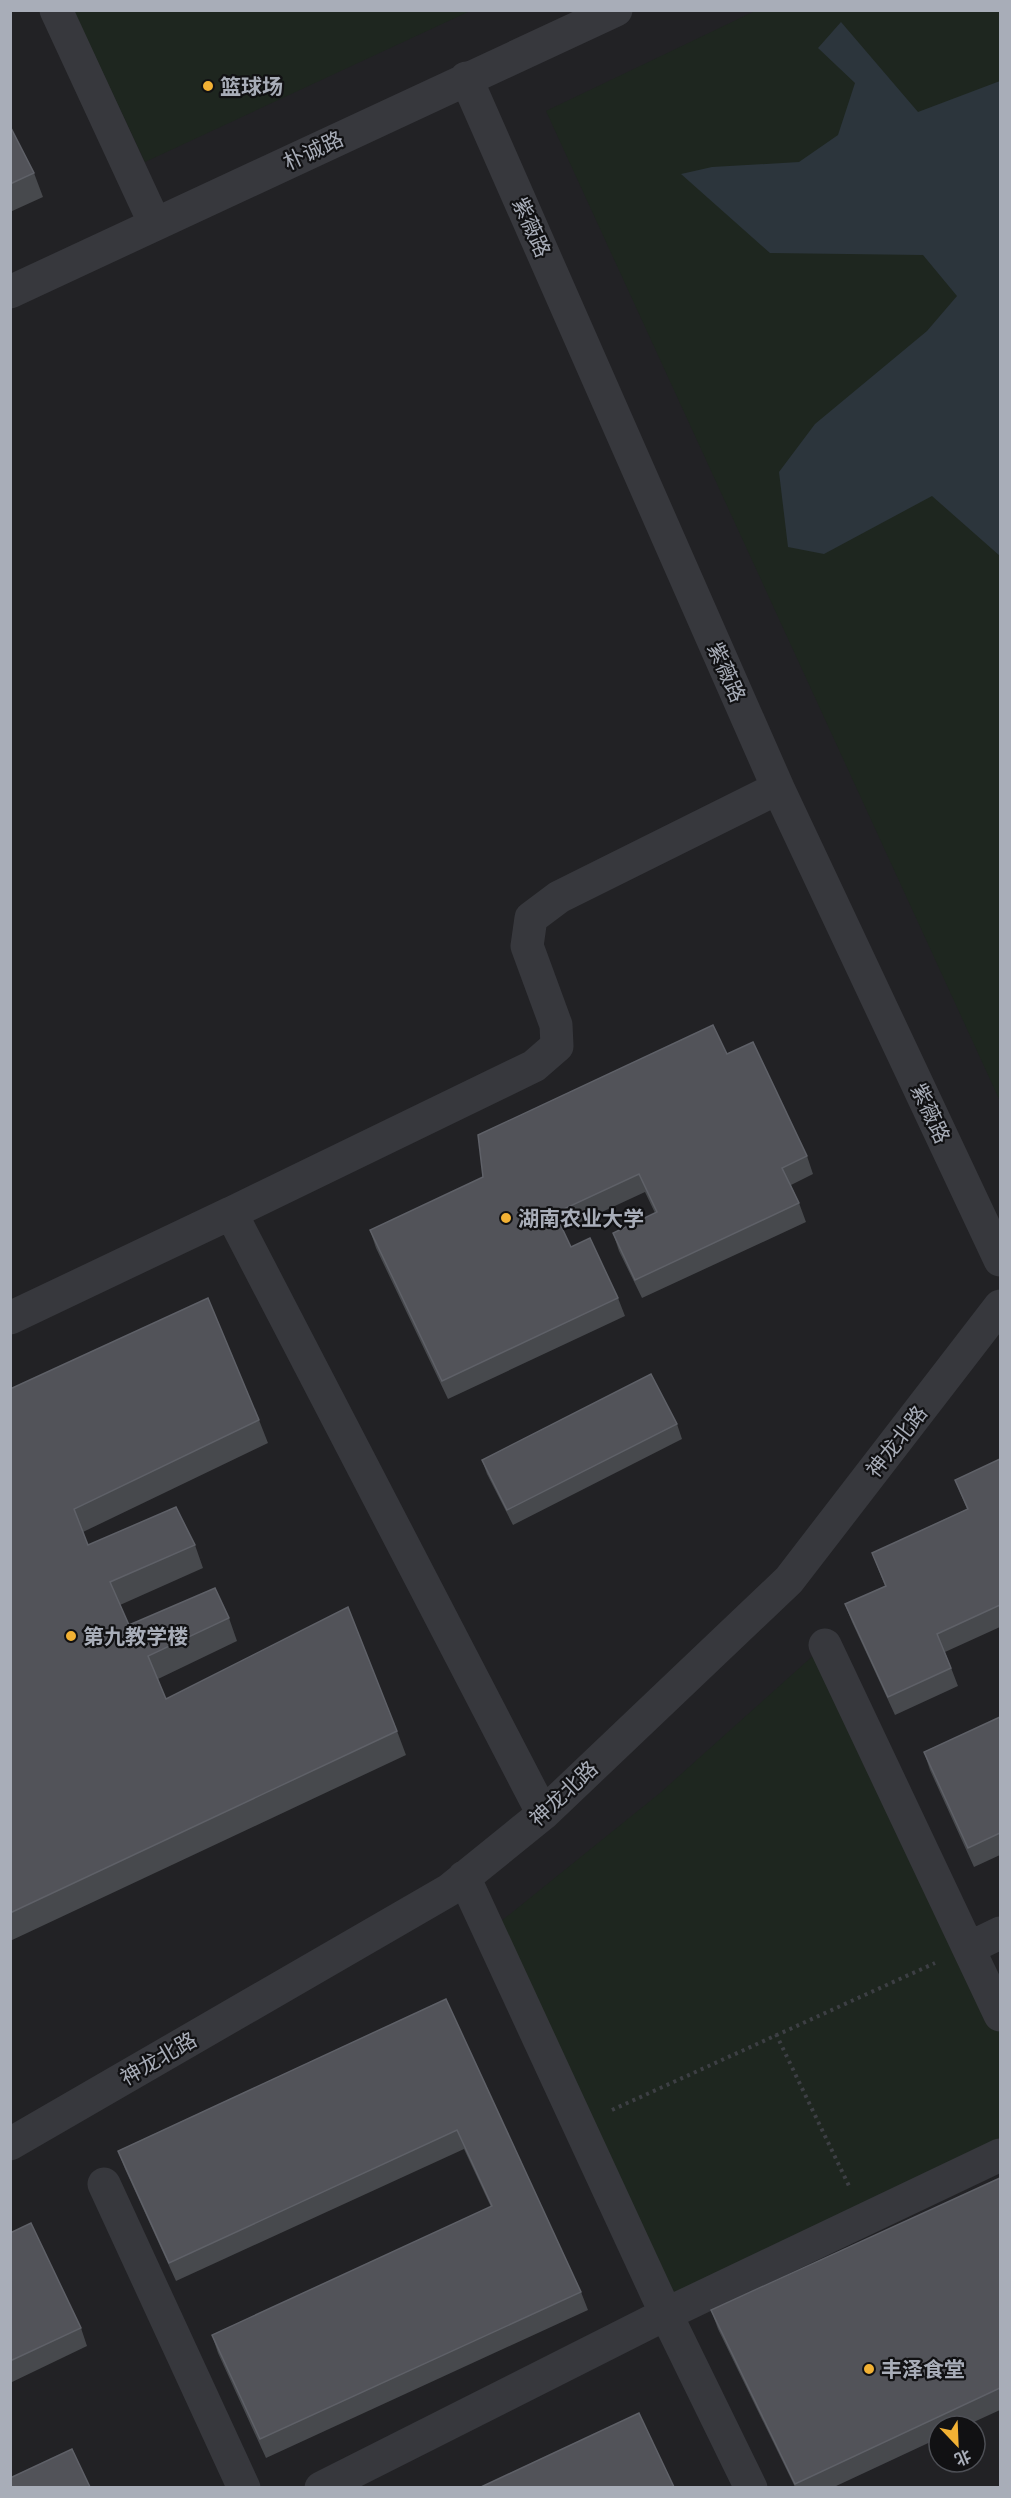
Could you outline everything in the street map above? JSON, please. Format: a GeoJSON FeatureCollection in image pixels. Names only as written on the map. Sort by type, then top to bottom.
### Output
{"type":"FeatureCollection","features":[{"type":"Feature","properties":{"kind":"street"},"geometry":{"type":"LineString","coordinates":[[56,10],[155,224]]}},
{"type":"Feature","properties":{"kind":"street","name":"朴诚路"},"geometry":{"type":"LineString","coordinates":[[10,292],[616,10]]}},
{"type":"Feature","properties":{"kind":"street","name":"紫薇路"},"geometry":{"type":"LineString","coordinates":[[466,78],[778,788],[1000,1260]]}},
{"type":"Feature","properties":{"kind":"street"},"geometry":{"type":"LineString","coordinates":[[10,1318],[231,1214],[534,1066],[557,1046],[556,1025],[526,946],[531,918],[559,897],[778,788]]}},
{"type":"Feature","properties":{"kind":"street"},"geometry":{"type":"LineString","coordinates":[[231,1214],[543,1814]]}},
{"type":"Feature","properties":{"kind":"street","name":"神龙北路"},"geometry":{"type":"LineString","coordinates":[[10,2144],[449,1890],[543,1814],[789,1580],[1000,1306]]}},
{"type":"Feature","properties":{"kind":"street"},"geometry":{"type":"LineString","coordinates":[[825,1645],[1000,2015]]}},
{"type":"Feature","properties":{"kind":"street"},"geometry":{"type":"LineString","coordinates":[[464,1877],[666,2314],[751,2487]]}},
{"type":"Feature","properties":{"kind":"street"},"geometry":{"type":"LineString","coordinates":[[969,1948],[1000,1933]]}},
{"type":"Feature","properties":{"kind":"street"},"geometry":{"type":"LineString","coordinates":[[321,2487],[666,2314],[1000,2155]]}},
{"type":"Feature","properties":{"kind":"street"},"geometry":{"type":"LineString","coordinates":[[104,2184],[244,2487]]}},
{"type":"Feature","properties":{"kind":"path"},"geometry":{"type":"LineString","coordinates":[[579,2126],[776,2034],[969,1948]]}},
{"type":"Feature","properties":{"kind":"path"},"geometry":{"type":"LineString","coordinates":[[776,2034],[865,2219]]}},
{"type":"Feature","properties":{"kind":"shaded area","name":"湖南农业大学"},"geometry":{"type":"Polygon","coordinates":[[[11,11],[1000,11],[1000,2487],[11,2488],[11,11]]]}},
{"type":"Feature","properties":{"kind":"shaded area","name":"篮球场"},"geometry":{"type":"Polygon","coordinates":[[[74,11],[470,11],[145,162],[74,11]]]}},
{"type":"Feature","properties":{"kind":"shaded area"},"geometry":{"type":"Polygon","coordinates":[[[755,11],[1000,11],[1000,1101],[546,111],[755,11]]]}},
{"type":"Feature","properties":{"kind":"shaded area"},"geometry":{"type":"Polygon","coordinates":[[[841,22],[918,112],[1000,81],[1000,556],[932,496],[824,554],[788,547],[779,472],[815,424],[927,331],[957,296],[923,255],[770,253],[681,174],[712,167],[799,162],[838,135],[855,83],[818,48],[841,22]]]}},
{"type":"Feature","properties":{"kind":"shaded area"},"geometry":{"type":"Polygon","coordinates":[[[825,1645],[1000,2015],[1000,2155],[666,2314],[489,1931],[660,1793],[825,1645]]]}},
{"type":"Feature","properties":{"kind":"building"},"geometry":{"type":"Polygon","coordinates":[[[10,126],[34,173],[10,184],[10,126]]]}},
{"type":"Feature","properties":{"kind":"building"},"geometry":{"type":"Polygon","coordinates":[[[713,1025],[727,1054],[753,1042],[807,1156],[782,1168],[799,1203],[635,1280],[613,1233],[657,1212],[639,1174],[555,1213],[571,1247],[590,1238],[618,1298],[442,1381],[370,1230],[483,1177],[478,1135],[713,1025]]]}},
{"type":"Feature","properties":{"kind":"building","name":"第九教学楼"},"geometry":{"type":"Polygon","coordinates":[[[208,1298],[259,1420],[74,1509],[88,1545],[176,1507],[195,1545],[110,1582],[129,1625],[215,1588],[229,1618],[148,1656],[166,1699],[348,1607],[397,1731],[10,1913],[10,1389],[208,1298]]]}},
{"type":"Feature","properties":{"kind":"building"},"geometry":{"type":"Polygon","coordinates":[[[651,1374],[677,1424],[507,1510],[482,1460],[651,1374]]]}},
{"type":"Feature","properties":{"kind":"building"},"geometry":{"type":"Polygon","coordinates":[[[1000,1459],[1000,1605],[937,1634],[951,1668],[888,1697],[845,1604],[886,1586],[872,1553],[968,1509],[955,1480],[1000,1459]]]}},
{"type":"Feature","properties":{"kind":"building"},"geometry":{"type":"Polygon","coordinates":[[[1000,1717],[1000,1833],[968,1848],[924,1752],[1000,1717]]]}},
{"type":"Feature","properties":{"kind":"building"},"geometry":{"type":"Polygon","coordinates":[[[446,1999],[581,2292],[260,2439],[212,2335],[492,2206],[457,2130],[169,2263],[118,2151],[446,1999]]]}},
{"type":"Feature","properties":{"kind":"building","name":"丰泽食堂"},"geometry":{"type":"Polygon","coordinates":[[[1000,2178],[1000,2388],[944,2414],[927,2414],[927,2422],[795,2484],[711,2310],[1000,2178]]]}},
{"type":"Feature","properties":{"kind":"building"},"geometry":{"type":"Polygon","coordinates":[[[31,2223],[81,2328],[10,2361],[10,2233],[31,2223]]]}},
{"type":"Feature","properties":{"kind":"building"},"geometry":{"type":"Polygon","coordinates":[[[639,2413],[674,2487],[481,2487],[639,2413]]]}},
{"type":"Feature","properties":{"kind":"building"},"geometry":{"type":"Polygon","coordinates":[[[72,2449],[90,2487],[10,2487],[10,2478],[72,2449]]]}},
{"type":"Feature","properties":{"kind":"place","name":"篮球场"},"geometry":{"type":"Point","coordinates":[208,86]}},
{"type":"Feature","properties":{"kind":"place","name":"湖南农业大学"},"geometry":{"type":"Point","coordinates":[506,1218]}},
{"type":"Feature","properties":{"kind":"place","name":"第九教学楼"},"geometry":{"type":"Point","coordinates":[71,1636]}},
{"type":"Feature","properties":{"kind":"place","name":"丰泽食堂"},"geometry":{"type":"Point","coordinates":[869,2369]}}]}
